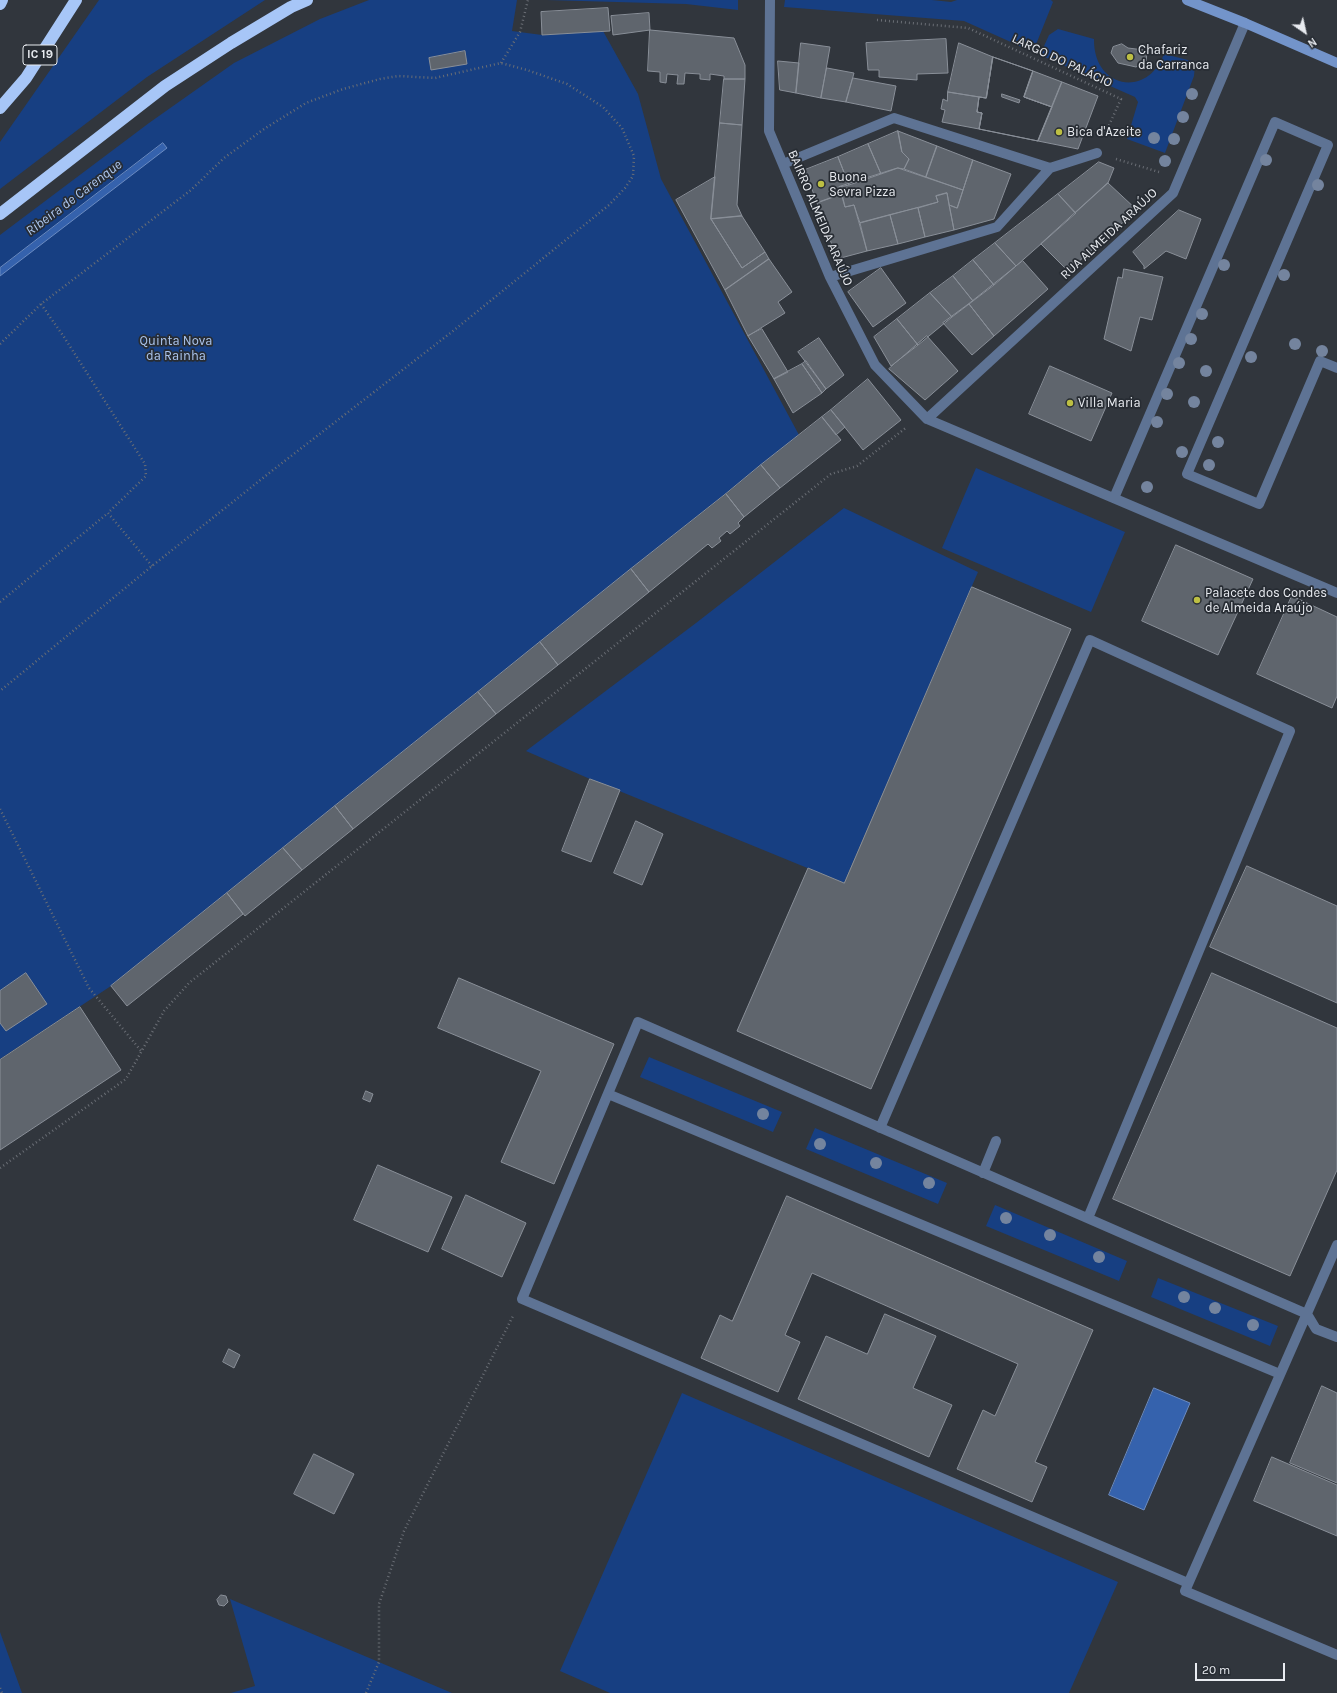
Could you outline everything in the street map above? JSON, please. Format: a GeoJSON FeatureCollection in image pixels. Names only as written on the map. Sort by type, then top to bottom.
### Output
{"type":"FeatureCollection","features":[{"type":"Feature","properties":{"kind":"highway"},"geometry":{"type":"LineString","coordinates":[[0,4],[2,0]]}},
{"type":"Feature","properties":{"kind":"highway","name":"IC 19"},"geometry":{"type":"LineString","coordinates":[[0,108],[26,78],[76,0]]}},
{"type":"Feature","properties":{"kind":"highway"},"geometry":{"type":"LineString","coordinates":[[0,214],[165,86],[231,43],[291,7],[307,0]]}},
{"type":"Feature","properties":{"kind":"street","name":"BAIRRO ALMEIDA ARAÚJO"},"geometry":{"type":"LineString","coordinates":[[770,0],[768,131],[830,277],[875,365],[927,419]]}},
{"type":"Feature","properties":{"kind":"street"},"geometry":{"type":"LineString","coordinates":[[1187,0],[1245,23],[1337,63]]}},
{"type":"Feature","properties":{"kind":"street","name":"RUA ALMEIDA ARAÚJO"},"geometry":{"type":"LineString","coordinates":[[927,419],[1173,193],[1245,23]]}},
{"type":"Feature","properties":{"kind":"street"},"geometry":{"type":"LineString","coordinates":[[783,164],[894,118],[1050,168]]}},
{"type":"Feature","properties":{"kind":"street"},"geometry":{"type":"LineString","coordinates":[[1114,498],[1275,122],[1333,147],[1187,474],[1259,504],[1320,361],[1337,368]]}},
{"type":"Feature","properties":{"kind":"street"},"geometry":{"type":"LineString","coordinates":[[830,277],[997,226],[1050,168],[1097,153]]}},
{"type":"Feature","properties":{"kind":"street"},"geometry":{"type":"LineString","coordinates":[[927,419],[1337,593]]}},
{"type":"Feature","properties":{"kind":"street"},"geometry":{"type":"LineString","coordinates":[[880,1128],[1090,640],[1290,731],[1088,1218]]}},
{"type":"Feature","properties":{"kind":"street"},"geometry":{"type":"LineString","coordinates":[[1188,1583],[522,1299],[638,1022],[1306,1314],[1316,1329],[1337,1337]]}},
{"type":"Feature","properties":{"kind":"street"},"geometry":{"type":"LineString","coordinates":[[608,1094],[1280,1374]]}},
{"type":"Feature","properties":{"kind":"street"},"geometry":{"type":"LineString","coordinates":[[983,1173],[996,1141]]}},
{"type":"Feature","properties":{"kind":"street"},"geometry":{"type":"LineString","coordinates":[[1337,1245],[1185,1591],[1337,1655]]}},
{"type":"Feature","properties":{"kind":"path"},"geometry":{"type":"LineString","coordinates":[[501,63],[520,32],[528,0]]}},
{"type":"Feature","properties":{"kind":"path","name":"LARGO DO PALÁCIO"},"geometry":{"type":"LineString","coordinates":[[877,20],[968,28],[1121,99],[1097,153]]}},
{"type":"Feature","properties":{"kind":"path"},"geometry":{"type":"LineString","coordinates":[[0,344],[41,304],[191,190],[224,158],[264,129],[306,103],[343,89],[380,79],[398,76],[435,78],[501,63],[527,70],[567,84],[603,107],[622,128],[634,156],[633,176],[625,188],[609,205],[453,331],[273,470],[152,566],[0,691]]}},
{"type":"Feature","properties":{"kind":"path"},"geometry":{"type":"LineString","coordinates":[[1097,153],[1179,178]]}},
{"type":"Feature","properties":{"kind":"path"},"geometry":{"type":"LineString","coordinates":[[0,602],[108,514],[146,476],[145,464],[64,337],[41,304]]}},
{"type":"Feature","properties":{"kind":"path"},"geometry":{"type":"LineString","coordinates":[[0,1168],[126,1078],[164,1011],[189,982],[831,474],[857,466],[906,427]]}},
{"type":"Feature","properties":{"kind":"path"},"geometry":{"type":"LineString","coordinates":[[108,514],[152,566]]}},
{"type":"Feature","properties":{"kind":"path"},"geometry":{"type":"LineString","coordinates":[[0,809],[89,988],[142,1052]]}},
{"type":"Feature","properties":{"kind":"path"},"geometry":{"type":"LineString","coordinates":[[366,1693],[379,1662],[379,1604],[404,1531],[522,1299]]}},
{"type":"Feature","properties":{"kind":"path"},"geometry":{"type":"LineString","coordinates":[[0,1688],[2,1693]]}},
{"type":"Feature","properties":{"kind":"green space"},"geometry":{"type":"Polygon","coordinates":[[[99,0],[265,0],[147,77],[0,189],[0,142],[99,0]]]}},
{"type":"Feature","properties":{"kind":"green space","name":"Quinta Nova da Rainha"},"geometry":{"type":"Polygon","coordinates":[[[369,0],[517,0],[512,31],[542,35],[603,31],[638,94],[661,179],[799,435],[111,986],[0,1059],[0,235],[149,123],[234,63],[320,19],[369,0]]]}},
{"type":"Feature","properties":{"kind":"green space"},"geometry":{"type":"Polygon","coordinates":[[[547,0],[738,0],[738,10],[686,4],[547,0]]]}},
{"type":"Feature","properties":{"kind":"green space"},"geometry":{"type":"Polygon","coordinates":[[[785,0],[932,0],[951,2],[957,0],[1051,0],[1053,2],[1033,52],[964,21],[784,7],[785,0]]]}},
{"type":"Feature","properties":{"kind":"green space"},"geometry":{"type":"Polygon","coordinates":[[[1058,29],[1094,39],[1096,56],[1102,68],[1111,77],[1122,82],[1134,82],[1146,78],[1156,68],[1164,54],[1192,61],[1195,65],[1194,76],[1165,153],[1127,139],[1138,102],[1135,97],[1040,55],[1049,35],[1058,29]]]}},
{"type":"Feature","properties":{"kind":"green space"},"geometry":{"type":"Polygon","coordinates":[[[976,468],[1125,532],[1091,612],[942,548],[976,468]]]}},
{"type":"Feature","properties":{"kind":"green space"},"geometry":{"type":"Polygon","coordinates":[[[844,508],[978,572],[844,883],[590,779],[526,751],[696,623],[844,508]]]}},
{"type":"Feature","properties":{"kind":"green space"},"geometry":{"type":"Polygon","coordinates":[[[649,1057],[782,1112],[773,1132],[640,1077],[649,1057]]]}},
{"type":"Feature","properties":{"kind":"green space"},"geometry":{"type":"Polygon","coordinates":[[[815,1128],[947,1183],[938,1204],[806,1149],[815,1128]]]}},
{"type":"Feature","properties":{"kind":"green space"},"geometry":{"type":"Polygon","coordinates":[[[995,1205],[1127,1261],[1119,1281],[986,1226],[995,1205]]]}},
{"type":"Feature","properties":{"kind":"green space"},"geometry":{"type":"Polygon","coordinates":[[[1158,1278],[1278,1326],[1270,1346],[1151,1297],[1158,1278]]]}},
{"type":"Feature","properties":{"kind":"green space"},"geometry":{"type":"Polygon","coordinates":[[[682,1393],[1118,1582],[1069,1693],[610,1693],[560,1671],[682,1393]]]}},
{"type":"Feature","properties":{"kind":"green space"},"geometry":{"type":"Polygon","coordinates":[[[230,1599],[452,1693],[231,1693],[255,1686],[230,1599]]]}},
{"type":"Feature","properties":{"kind":"green space"},"geometry":{"type":"Polygon","coordinates":[[[0,1632],[22,1693],[0,1693],[0,1632]]]}},
{"type":"Feature","properties":{"kind":"shaded area"},"geometry":{"type":"Polygon","coordinates":[[[163,143],[167,148],[0,276],[0,268],[163,143]]]}},
{"type":"Feature","properties":{"kind":"shaded area"},"geometry":{"type":"Polygon","coordinates":[[[1154,1388],[1190,1403],[1144,1510],[1109,1495],[1154,1388]]]}},
{"type":"Feature","properties":{"kind":"building"},"geometry":{"type":"Polygon","coordinates":[[[608,8],[610,31],[542,35],[541,12],[608,8]]]}},
{"type":"Feature","properties":{"kind":"building"},"geometry":{"type":"Polygon","coordinates":[[[649,13],[650,30],[613,35],[611,16],[649,13]]]}},
{"type":"Feature","properties":{"kind":"building"},"geometry":{"type":"Polygon","coordinates":[[[650,30],[734,38],[745,65],[745,79],[724,79],[724,76],[710,74],[710,80],[700,79],[700,74],[685,73],[684,84],[677,84],[678,75],[667,74],[666,83],[660,82],[660,72],[648,71],[650,30]]]}},
{"type":"Feature","properties":{"kind":"building"},"geometry":{"type":"Polygon","coordinates":[[[946,39],[948,73],[917,74],[917,80],[879,77],[879,70],[868,70],[866,43],[946,39]]]}},
{"type":"Feature","properties":{"kind":"building"},"geometry":{"type":"Polygon","coordinates":[[[801,43],[830,47],[821,98],[796,93],[801,43]]]}},
{"type":"Feature","properties":{"kind":"building"},"geometry":{"type":"Polygon","coordinates":[[[959,43],[993,57],[986,98],[948,92],[959,43]]]}},
{"type":"Feature","properties":{"kind":"building","name":"Chafariz da Carranca"},"geometry":{"type":"Polygon","coordinates":[[[1122,44],[1128,48],[1144,50],[1147,53],[1146,61],[1136,67],[1118,63],[1111,53],[1113,47],[1122,44]]]}},
{"type":"Feature","properties":{"kind":"building"},"geometry":{"type":"Polygon","coordinates":[[[465,51],[467,64],[431,70],[429,58],[465,51]]]}},
{"type":"Feature","properties":{"kind":"building"},"geometry":{"type":"Polygon","coordinates":[[[993,57],[1033,71],[1024,97],[1052,107],[1038,141],[979,129],[982,113],[977,112],[979,97],[986,98],[993,57]],[[1002,94],[1002,97],[1019,103],[1020,100],[1002,94]]]}},
{"type":"Feature","properties":{"kind":"building"},"geometry":{"type":"Polygon","coordinates":[[[993,57],[1033,71],[1024,97],[1052,107],[1038,141],[979,129],[982,113],[977,112],[979,97],[986,98],[993,57]]]}},
{"type":"Feature","properties":{"kind":"building"},"geometry":{"type":"Polygon","coordinates":[[[778,61],[799,63],[796,93],[780,90],[778,61]]]}},
{"type":"Feature","properties":{"kind":"building"},"geometry":{"type":"Polygon","coordinates":[[[827,68],[854,73],[846,102],[821,98],[827,68]]]}},
{"type":"Feature","properties":{"kind":"building"},"geometry":{"type":"Polygon","coordinates":[[[1033,71],[1062,82],[1052,107],[1024,97],[1033,71]]]}},
{"type":"Feature","properties":{"kind":"building"},"geometry":{"type":"Polygon","coordinates":[[[853,78],[896,86],[891,111],[846,102],[853,78]]]}},
{"type":"Feature","properties":{"kind":"building"},"geometry":{"type":"Polygon","coordinates":[[[724,79],[745,79],[742,125],[720,123],[724,79]]]}},
{"type":"Feature","properties":{"kind":"building"},"geometry":{"type":"Polygon","coordinates":[[[1062,82],[1098,96],[1078,149],[1038,141],[1062,82]]]}},
{"type":"Feature","properties":{"kind":"building"},"geometry":{"type":"Polygon","coordinates":[[[948,92],[979,97],[977,112],[982,113],[979,129],[942,122],[945,110],[941,109],[943,99],[947,101],[948,92]]]}},
{"type":"Feature","properties":{"kind":"building"},"geometry":{"type":"Polygon","coordinates":[[[720,123],[742,125],[737,205],[742,216],[711,219],[720,123]]]}},
{"type":"Feature","properties":{"kind":"building"},"geometry":{"type":"Polygon","coordinates":[[[898,131],[937,146],[926,177],[904,169],[909,159],[902,152],[898,131]]]}},
{"type":"Feature","properties":{"kind":"building"},"geometry":{"type":"Polygon","coordinates":[[[898,131],[902,152],[909,159],[904,169],[898,168],[881,174],[868,144],[898,131]]]}},
{"type":"Feature","properties":{"kind":"building"},"geometry":{"type":"Polygon","coordinates":[[[868,144],[881,174],[849,185],[838,157],[868,144]]]}},
{"type":"Feature","properties":{"kind":"building"},"geometry":{"type":"Polygon","coordinates":[[[937,146],[973,160],[963,190],[926,177],[937,146]]]}},
{"type":"Feature","properties":{"kind":"building"},"geometry":{"type":"Polygon","coordinates":[[[838,157],[849,185],[839,187],[842,194],[817,203],[805,170],[838,157]]]}},
{"type":"Feature","properties":{"kind":"building"},"geometry":{"type":"Polygon","coordinates":[[[973,160],[1011,174],[994,219],[954,230],[949,205],[957,208],[973,160]]]}},
{"type":"Feature","properties":{"kind":"building"},"geometry":{"type":"Polygon","coordinates":[[[1099,162],[1114,168],[1108,183],[1075,213],[1058,194],[1099,162]]]}},
{"type":"Feature","properties":{"kind":"building"},"geometry":{"type":"Polygon","coordinates":[[[898,168],[963,190],[957,208],[949,205],[947,193],[936,196],[938,202],[860,223],[854,205],[845,207],[839,187],[898,168]]]}},
{"type":"Feature","properties":{"kind":"building"},"geometry":{"type":"Polygon","coordinates":[[[715,177],[711,219],[742,268],[765,252],[769,259],[725,290],[676,200],[715,177]]]}},
{"type":"Feature","properties":{"kind":"building"},"geometry":{"type":"Polygon","coordinates":[[[1108,183],[1137,210],[1068,271],[1041,244],[1108,183]]]}},
{"type":"Feature","properties":{"kind":"building"},"geometry":{"type":"Polygon","coordinates":[[[947,193],[954,230],[925,237],[918,208],[938,202],[936,196],[947,193]]]}},
{"type":"Feature","properties":{"kind":"building"},"geometry":{"type":"Polygon","coordinates":[[[842,194],[845,207],[854,205],[867,251],[837,259],[817,203],[842,194]]]}},
{"type":"Feature","properties":{"kind":"building"},"geometry":{"type":"Polygon","coordinates":[[[1058,194],[1076,213],[1016,266],[995,243],[1058,194]]]}},
{"type":"Feature","properties":{"kind":"building"},"geometry":{"type":"Polygon","coordinates":[[[918,208],[925,237],[898,244],[890,215],[918,208]]]}},
{"type":"Feature","properties":{"kind":"building"},"geometry":{"type":"Polygon","coordinates":[[[1179,210],[1201,219],[1186,259],[1166,251],[1144,269],[1144,266],[1133,252],[1179,210]]]}},
{"type":"Feature","properties":{"kind":"building"},"geometry":{"type":"Polygon","coordinates":[[[890,215],[898,244],[867,251],[860,223],[890,215]]]}},
{"type":"Feature","properties":{"kind":"building"},"geometry":{"type":"Polygon","coordinates":[[[742,216],[765,252],[742,268],[711,219],[742,216]]]}},
{"type":"Feature","properties":{"kind":"building"},"geometry":{"type":"Polygon","coordinates":[[[995,243],[1016,266],[994,285],[973,260],[995,243]]]}},
{"type":"Feature","properties":{"kind":"building"},"geometry":{"type":"Polygon","coordinates":[[[769,259],[792,292],[778,302],[785,313],[748,336],[725,290],[769,259]]]}},
{"type":"Feature","properties":{"kind":"building"},"geometry":{"type":"Polygon","coordinates":[[[973,260],[994,285],[973,301],[953,276],[973,260]]]}},
{"type":"Feature","properties":{"kind":"building"},"geometry":{"type":"Polygon","coordinates":[[[1023,261],[1048,289],[994,336],[969,304],[1023,261]]]}},
{"type":"Feature","properties":{"kind":"building"},"geometry":{"type":"Polygon","coordinates":[[[881,268],[906,303],[873,327],[848,292],[881,268]]]}},
{"type":"Feature","properties":{"kind":"building"},"geometry":{"type":"Polygon","coordinates":[[[1124,269],[1163,277],[1152,320],[1140,317],[1131,351],[1104,339],[1118,277],[1122,278],[1124,269]]]}},
{"type":"Feature","properties":{"kind":"building"},"geometry":{"type":"Polygon","coordinates":[[[953,276],[973,301],[952,317],[930,293],[953,276]]]}},
{"type":"Feature","properties":{"kind":"building"},"geometry":{"type":"Polygon","coordinates":[[[930,293],[952,317],[918,345],[897,319],[930,293]]]}},
{"type":"Feature","properties":{"kind":"building"},"geometry":{"type":"Polygon","coordinates":[[[969,304],[994,336],[972,355],[943,323],[969,304]]]}},
{"type":"Feature","properties":{"kind":"building"},"geometry":{"type":"Polygon","coordinates":[[[897,319],[918,345],[891,366],[874,337],[897,319]]]}},
{"type":"Feature","properties":{"kind":"building"},"geometry":{"type":"Polygon","coordinates":[[[762,329],[788,372],[774,379],[748,336],[762,329]]]}},
{"type":"Feature","properties":{"kind":"building"},"geometry":{"type":"Polygon","coordinates":[[[927,336],[958,371],[925,400],[889,369],[927,336]]]}},
{"type":"Feature","properties":{"kind":"building"},"geometry":{"type":"Polygon","coordinates":[[[819,338],[844,375],[826,389],[798,352],[819,338]]]}},
{"type":"Feature","properties":{"kind":"building"},"geometry":{"type":"Polygon","coordinates":[[[806,361],[826,389],[822,393],[802,364],[806,361]]]}},
{"type":"Feature","properties":{"kind":"building"},"geometry":{"type":"Polygon","coordinates":[[[802,364],[822,393],[793,413],[774,379],[802,364]]]}},
{"type":"Feature","properties":{"kind":"building","name":"Villa Maria"},"geometry":{"type":"Polygon","coordinates":[[[1050,366],[1112,393],[1091,441],[1029,414],[1050,366]]]}},
{"type":"Feature","properties":{"kind":"building"},"geometry":{"type":"Polygon","coordinates":[[[868,379],[901,420],[863,450],[831,410],[868,379]]]}},
{"type":"Feature","properties":{"kind":"building"},"geometry":{"type":"Polygon","coordinates":[[[831,410],[845,427],[836,435],[822,417],[831,410]]]}},
{"type":"Feature","properties":{"kind":"building"},"geometry":{"type":"Polygon","coordinates":[[[822,417],[841,440],[780,488],[761,465],[822,417]]]}},
{"type":"Feature","properties":{"kind":"building"},"geometry":{"type":"Polygon","coordinates":[[[761,465],[780,488],[744,517],[726,494],[761,465]]]}},
{"type":"Feature","properties":{"kind":"building"},"geometry":{"type":"Polygon","coordinates":[[[726,494],[744,517],[738,523],[740,526],[730,534],[727,531],[719,538],[721,541],[712,548],[708,544],[649,592],[631,569],[726,494]]]}},
{"type":"Feature","properties":{"kind":"building","name":"Palacete dos Condes de Almeida Araújo"},"geometry":{"type":"Polygon","coordinates":[[[1176,545],[1253,579],[1218,655],[1142,621],[1176,545]]]}},
{"type":"Feature","properties":{"kind":"building"},"geometry":{"type":"Polygon","coordinates":[[[631,569],[649,592],[558,665],[540,642],[631,569]]]}},
{"type":"Feature","properties":{"kind":"building"},"geometry":{"type":"Polygon","coordinates":[[[972,587],[1071,629],[871,1089],[737,1031],[808,868],[844,883],[972,587]]]}},
{"type":"Feature","properties":{"kind":"building"},"geometry":{"type":"Polygon","coordinates":[[[1292,596],[1337,617],[1337,696],[1332,708],[1257,674],[1292,596]]]}},
{"type":"Feature","properties":{"kind":"building"},"geometry":{"type":"Polygon","coordinates":[[[540,642],[558,665],[496,714],[478,692],[540,642]]]}},
{"type":"Feature","properties":{"kind":"building"},"geometry":{"type":"Polygon","coordinates":[[[478,692],[496,714],[353,829],[335,806],[478,692]]]}},
{"type":"Feature","properties":{"kind":"building"},"geometry":{"type":"Polygon","coordinates":[[[590,779],[620,790],[591,862],[562,851],[590,779]]]}},
{"type":"Feature","properties":{"kind":"building"},"geometry":{"type":"Polygon","coordinates":[[[335,806],[353,829],[302,870],[283,848],[335,806]]]}},
{"type":"Feature","properties":{"kind":"building"},"geometry":{"type":"Polygon","coordinates":[[[636,821],[663,834],[642,885],[614,873],[636,821]]]}},
{"type":"Feature","properties":{"kind":"building"},"geometry":{"type":"Polygon","coordinates":[[[283,848],[302,870],[245,916],[227,893],[283,848]]]}},
{"type":"Feature","properties":{"kind":"building"},"geometry":{"type":"Polygon","coordinates":[[[1247,866],[1337,906],[1337,1003],[1210,947],[1247,866]]]}},
{"type":"Feature","properties":{"kind":"building"},"geometry":{"type":"Polygon","coordinates":[[[227,893],[243,914],[127,1006],[111,986],[227,893]]]}},
{"type":"Feature","properties":{"kind":"building"},"geometry":{"type":"Polygon","coordinates":[[[26,973],[47,1004],[6,1031],[0,1023],[0,991],[26,973]]]}},
{"type":"Feature","properties":{"kind":"building"},"geometry":{"type":"Polygon","coordinates":[[[1212,973],[1337,1028],[1337,1170],[1290,1276],[1113,1199],[1212,973]]]}},
{"type":"Feature","properties":{"kind":"building"},"geometry":{"type":"Polygon","coordinates":[[[459,978],[614,1044],[554,1184],[501,1162],[541,1071],[438,1028],[459,978]]]}},
{"type":"Feature","properties":{"kind":"building"},"geometry":{"type":"Polygon","coordinates":[[[80,1007],[121,1070],[0,1150],[0,1060],[80,1007]]]}},
{"type":"Feature","properties":{"kind":"building"},"geometry":{"type":"Polygon","coordinates":[[[366,1091],[373,1094],[370,1102],[363,1099],[366,1091]]]}},
{"type":"Feature","properties":{"kind":"building"},"geometry":{"type":"Polygon","coordinates":[[[378,1165],[452,1197],[428,1252],[354,1220],[378,1165]]]}},
{"type":"Feature","properties":{"kind":"building"},"geometry":{"type":"Polygon","coordinates":[[[466,1195],[526,1223],[502,1277],[442,1249],[466,1195]]]}},
{"type":"Feature","properties":{"kind":"building"},"geometry":{"type":"Polygon","coordinates":[[[787,1196],[1093,1330],[1035,1462],[1047,1467],[1032,1502],[957,1469],[983,1410],[995,1416],[1018,1364],[812,1273],[785,1335],[800,1342],[778,1392],[701,1358],[720,1315],[732,1321],[787,1196]]]}},
{"type":"Feature","properties":{"kind":"building"},"geometry":{"type":"Polygon","coordinates":[[[885,1314],[936,1336],[913,1388],[952,1405],[929,1457],[798,1399],[826,1336],[867,1354],[885,1314]]]}},
{"type":"Feature","properties":{"kind":"building"},"geometry":{"type":"Polygon","coordinates":[[[229,1349],[240,1355],[234,1368],[223,1362],[229,1349]]]}},
{"type":"Feature","properties":{"kind":"building"},"geometry":{"type":"Polygon","coordinates":[[[1322,1386],[1337,1393],[1337,1483],[1290,1463],[1322,1386]]]}},
{"type":"Feature","properties":{"kind":"building"},"geometry":{"type":"Polygon","coordinates":[[[314,1454],[354,1474],[334,1514],[294,1494],[314,1454]]]}},
{"type":"Feature","properties":{"kind":"building"},"geometry":{"type":"Polygon","coordinates":[[[1272,1457],[1337,1485],[1337,1536],[1254,1501],[1272,1457]]]}},
{"type":"Feature","properties":{"kind":"building"},"geometry":{"type":"Polygon","coordinates":[[[221,1595],[226,1596],[228,1602],[224,1606],[219,1605],[217,1600],[221,1595]]]}},
{"type":"Feature","properties":{"kind":"place","name":"Chafariz da Carranca"},"geometry":{"type":"Point","coordinates":[1130,57]}},
{"type":"Feature","properties":{"kind":"place","name":"Bica d'Azeite"},"geometry":{"type":"Point","coordinates":[1059,132]}},
{"type":"Feature","properties":{"kind":"place","name":"Buona Sevra Pizza"},"geometry":{"type":"Point","coordinates":[821,184]}},
{"type":"Feature","properties":{"kind":"place","name":"Villa Maria"},"geometry":{"type":"Point","coordinates":[1070,403]}},
{"type":"Feature","properties":{"kind":"place","name":"Palacete dos Condes de Almeida Araújo"},"geometry":{"type":"Point","coordinates":[1197,600]}},
{"type":"Feature","properties":{"kind":"water label","name":"Ribeira de Carenque"},"geometry":{"type":"Point","coordinates":[74,198]}}]}
